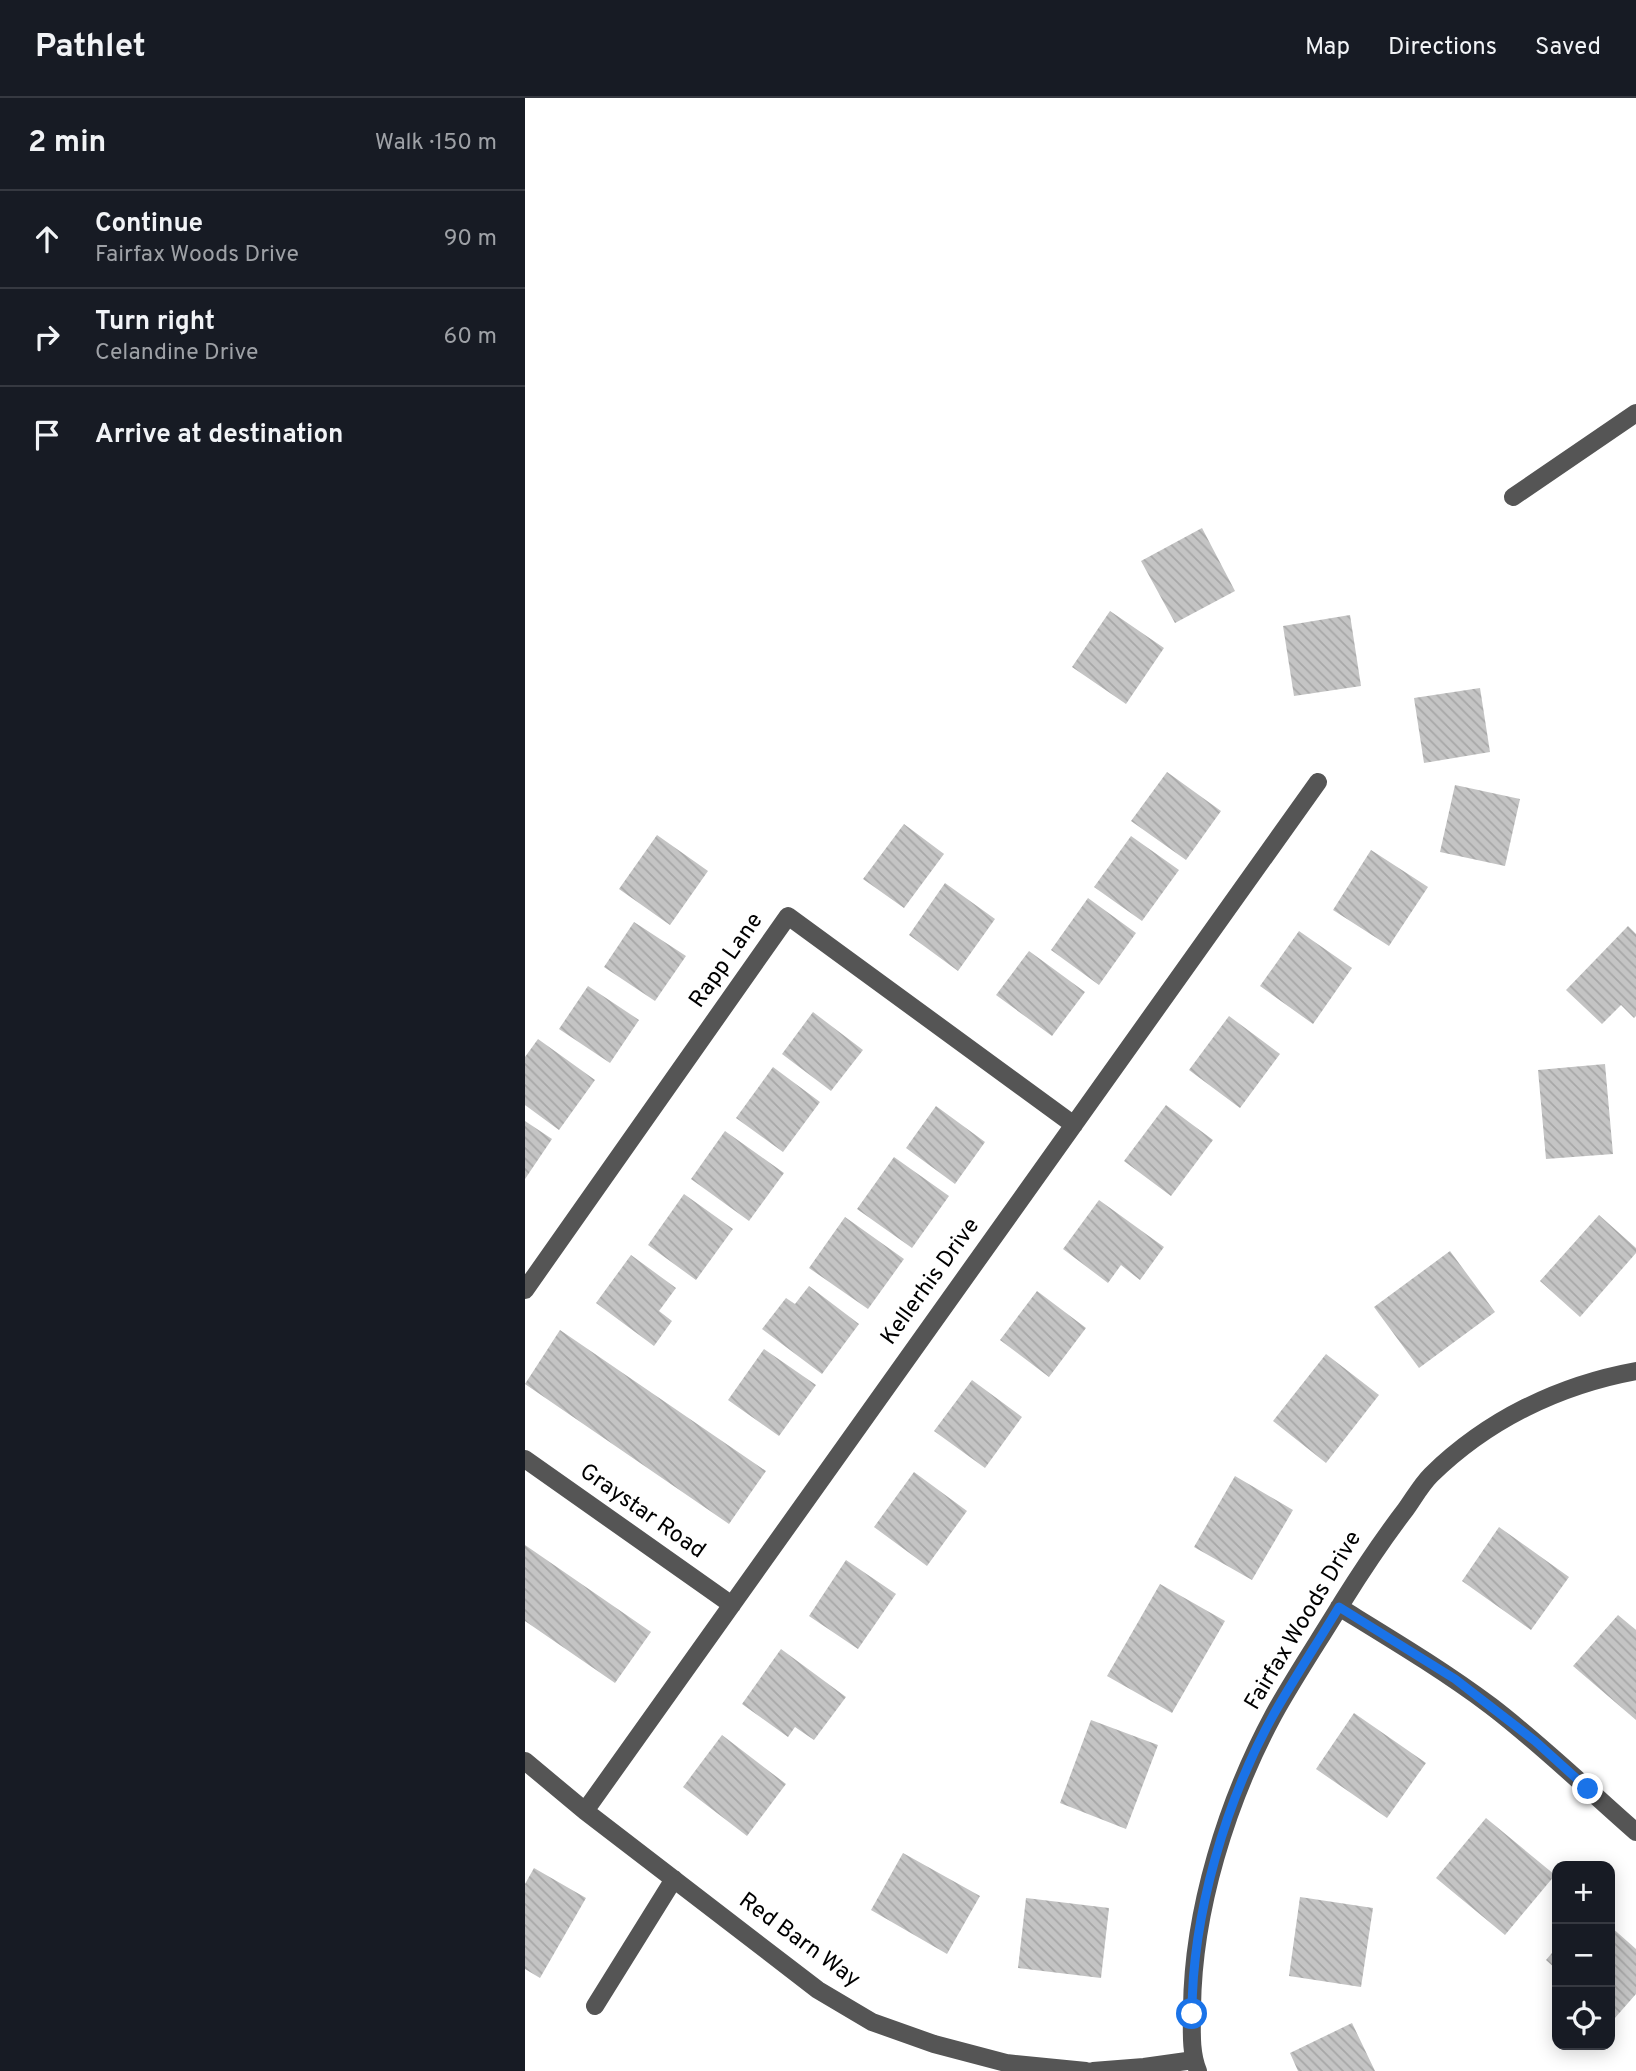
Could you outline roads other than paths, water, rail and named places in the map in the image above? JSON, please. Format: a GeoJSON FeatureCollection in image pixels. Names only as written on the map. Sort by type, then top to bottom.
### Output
{"type":"FeatureCollection","features":[{"type":"Feature","properties":{"kind":"street"},"geometry":{"type":"LineString","coordinates":[[1513,497],[1636,413]]}},
{"type":"Feature","properties":{"kind":"street","name":"Kellerhis Drive"},"geometry":{"type":"LineString","coordinates":[[585,1811],[1318,782]]}},
{"type":"Feature","properties":{"kind":"street","name":"Rapp Lane"},"geometry":{"type":"LineString","coordinates":[[525,1290],[788,916],[1074,1125]]}},
{"type":"Feature","properties":{"kind":"street","name":"Fairfax Woods Drive"},"geometry":{"type":"LineString","coordinates":[[1196,2066],[1192,1992],[1200,1920],[1228,1822],[1249,1767],[1274,1714],[1373,1553],[1430,1476],[1490,1426],[1550,1395],[1598,1378],[1636,1371]]}},
{"type":"Feature","properties":{"kind":"street","name":"Graystar Road"},"geometry":{"type":"LineString","coordinates":[[525,1459],[731,1605]]}},
{"type":"Feature","properties":{"kind":"street"},"geometry":{"type":"LineString","coordinates":[[1339,1607],[1455,1679],[1493,1707],[1636,1832]]}},
{"type":"Feature","properties":{"kind":"street","name":"Red Barn Way"},"geometry":{"type":"LineString","coordinates":[[525,1762],[818,1990],[872,2022],[934,2044],[1006,2063],[1086,2071]]}},
{"type":"Feature","properties":{"kind":"street"},"geometry":{"type":"LineString","coordinates":[[595,2006],[674,1879]]}},
{"type":"Feature","properties":{"kind":"street"},"geometry":{"type":"LineString","coordinates":[[1093,2071],[1196,2066]]}}]}
